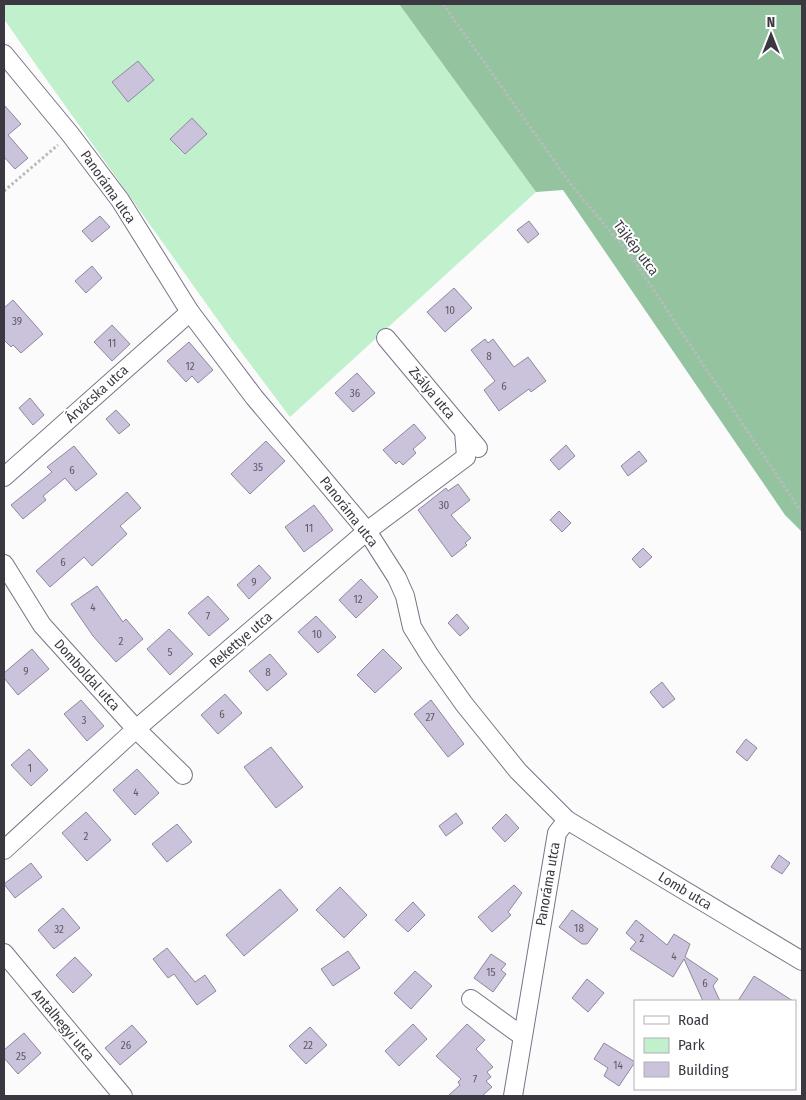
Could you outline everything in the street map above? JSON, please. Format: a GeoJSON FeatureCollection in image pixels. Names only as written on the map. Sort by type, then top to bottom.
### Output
{"type":"FeatureCollection","features":[{"type":"Feature","properties":{"kind":"street","name":"Panoráma utca"},"geometry":{"type":"LineString","coordinates":[[4,54],[70,134],[120,200],[190,312],[254,397],[368,532],[397,578],[412,627],[430,656],[518,771],[567,820],[557,833],[513,1096]]}},
{"type":"Feature","properties":{"kind":"street","name":"Árvácska utca"},"geometry":{"type":"LineString","coordinates":[[4,476],[190,312]]}},
{"type":"Feature","properties":{"kind":"street","name":"Zsálya utca"},"geometry":{"type":"LineString","coordinates":[[386,338],[478,448]]}},
{"type":"Feature","properties":{"kind":"street","name":"Rekettye utca"},"geometry":{"type":"LineString","coordinates":[[4,850],[136,729],[368,532],[466,457],[464,431]]}},
{"type":"Feature","properties":{"kind":"street","name":"Domboldal utca"},"geometry":{"type":"LineString","coordinates":[[4,564],[42,625],[136,729],[183,775]]}},
{"type":"Feature","properties":{"kind":"street","name":"Lomb utca"},"geometry":{"type":"LineString","coordinates":[[567,820],[802,961]]}},
{"type":"Feature","properties":{"kind":"street","name":"Antalhegyi utca"},"geometry":{"type":"LineString","coordinates":[[4,953],[123,1096]]}},
{"type":"Feature","properties":{"kind":"street"},"geometry":{"type":"LineString","coordinates":[[471,999],[522,1036]]}},
{"type":"Feature","properties":{"kind":"path","name":"Tájkép utca"},"geometry":{"type":"LineString","coordinates":[[443,4],[572,186],[631,256],[802,513]]}},
{"type":"Feature","properties":{"kind":"path"},"geometry":{"type":"LineString","coordinates":[[4,191],[70,134]]}},
{"type":"Feature","properties":{"kind":"green space"},"geometry":{"type":"Polygon","coordinates":[[[4,4],[399,4],[536,192],[290,417],[230,337],[4,19],[4,4]]]}},
{"type":"Feature","properties":{"kind":"green space"},"geometry":{"type":"Polygon","coordinates":[[[399,4],[802,4],[802,532],[785,515],[563,190],[536,192],[399,4]]]}},
{"type":"Feature","properties":{"kind":"building"},"geometry":{"type":"Polygon","coordinates":[[[138,61],[154,80],[128,102],[112,82],[138,61]]]}},
{"type":"Feature","properties":{"kind":"building"},"geometry":{"type":"Polygon","coordinates":[[[4,105],[21,124],[8,135],[28,158],[15,169],[4,157],[4,105]]]}},
{"type":"Feature","properties":{"kind":"building"},"geometry":{"type":"Polygon","coordinates":[[[192,118],[207,134],[185,154],[170,139],[192,118]]]}},
{"type":"Feature","properties":{"kind":"building"},"geometry":{"type":"Polygon","coordinates":[[[100,216],[110,227],[92,242],[82,231],[100,216]]]}},
{"type":"Feature","properties":{"kind":"building"},"geometry":{"type":"Polygon","coordinates":[[[529,221],[539,234],[528,243],[517,230],[529,221]]]}},
{"type":"Feature","properties":{"kind":"building"},"geometry":{"type":"Polygon","coordinates":[[[92,266],[102,278],[86,293],[75,281],[92,266]]]}},
{"type":"Feature","properties":{"kind":"building"},"geometry":{"type":"Polygon","coordinates":[[[454,288],[472,308],[445,332],[427,312],[454,288]]]}},
{"type":"Feature","properties":{"kind":"building"},"geometry":{"type":"Polygon","coordinates":[[[13,300],[43,334],[21,353],[4,340],[4,308],[13,300]]]}},
{"type":"Feature","properties":{"kind":"building"},"geometry":{"type":"Polygon","coordinates":[[[112,325],[130,344],[112,361],[94,342],[112,325]]]}},
{"type":"Feature","properties":{"kind":"building"},"geometry":{"type":"Polygon","coordinates":[[[485,339],[488,343],[493,339],[514,367],[528,357],[546,381],[531,392],[529,389],[499,411],[484,390],[495,381],[471,350],[485,339]]]}},
{"type":"Feature","properties":{"kind":"building"},"geometry":{"type":"Polygon","coordinates":[[[189,342],[213,370],[198,383],[192,376],[186,382],[167,361],[189,342]]]}},
{"type":"Feature","properties":{"kind":"building"},"geometry":{"type":"Polygon","coordinates":[[[357,373],[375,393],[353,412],[335,393],[357,373]]]}},
{"type":"Feature","properties":{"kind":"building"},"geometry":{"type":"Polygon","coordinates":[[[30,398],[44,415],[33,425],[19,408],[30,398]]]}},
{"type":"Feature","properties":{"kind":"building"},"geometry":{"type":"Polygon","coordinates":[[[116,410],[130,425],[119,434],[106,419],[116,410]]]}},
{"type":"Feature","properties":{"kind":"building"},"geometry":{"type":"Polygon","coordinates":[[[414,424],[426,438],[413,449],[416,453],[403,465],[399,461],[396,464],[383,450],[414,424]]]}},
{"type":"Feature","properties":{"kind":"building"},"geometry":{"type":"Polygon","coordinates":[[[266,441],[285,461],[250,494],[231,474],[266,441]]]}},
{"type":"Feature","properties":{"kind":"building"},"geometry":{"type":"Polygon","coordinates":[[[566,445],[575,456],[559,470],[550,460],[566,445]]]}},
{"type":"Feature","properties":{"kind":"building"},"geometry":{"type":"Polygon","coordinates":[[[74,446],[97,474],[76,491],[65,478],[43,496],[46,500],[23,519],[11,505],[52,472],[47,467],[74,446]]]}},
{"type":"Feature","properties":{"kind":"building"},"geometry":{"type":"Polygon","coordinates":[[[639,451],[647,461],[628,476],[621,466],[639,451]]]}},
{"type":"Feature","properties":{"kind":"building"},"geometry":{"type":"Polygon","coordinates":[[[458,484],[470,500],[451,515],[471,538],[465,543],[467,545],[452,557],[418,510],[446,488],[448,491],[458,484]]]}},
{"type":"Feature","properties":{"kind":"building"},"geometry":{"type":"Polygon","coordinates":[[[127,492],[141,508],[120,526],[127,534],[92,566],[84,557],[50,587],[36,571],[127,492]]]}},
{"type":"Feature","properties":{"kind":"building"},"geometry":{"type":"Polygon","coordinates":[[[314,505],[333,530],[304,552],[285,527],[314,505]]]}},
{"type":"Feature","properties":{"kind":"building"},"geometry":{"type":"Polygon","coordinates":[[[559,511],[571,523],[562,532],[550,520],[559,511]]]}},
{"type":"Feature","properties":{"kind":"building"},"geometry":{"type":"Polygon","coordinates":[[[643,548],[652,557],[640,568],[632,559],[643,548]]]}},
{"type":"Feature","properties":{"kind":"building"},"geometry":{"type":"Polygon","coordinates":[[[259,565],[271,578],[249,599],[237,585],[259,565]]]}},
{"type":"Feature","properties":{"kind":"building"},"geometry":{"type":"Polygon","coordinates":[[[361,579],[378,597],[356,618],[339,600],[361,579]]]}},
{"type":"Feature","properties":{"kind":"building"},"geometry":{"type":"Polygon","coordinates":[[[97,586],[123,622],[126,619],[143,639],[116,662],[93,636],[71,604],[97,586]]]}},
{"type":"Feature","properties":{"kind":"building"},"geometry":{"type":"Polygon","coordinates":[[[208,596],[229,619],[209,636],[188,613],[208,596]]]}},
{"type":"Feature","properties":{"kind":"building"},"geometry":{"type":"Polygon","coordinates":[[[457,614],[469,628],[460,636],[448,623],[457,614]]]}},
{"type":"Feature","properties":{"kind":"building"},"geometry":{"type":"Polygon","coordinates":[[[316,616],[336,637],[318,653],[298,632],[316,616]]]}},
{"type":"Feature","properties":{"kind":"building"},"geometry":{"type":"Polygon","coordinates":[[[169,629],[193,654],[170,675],[147,649],[169,629]]]}},
{"type":"Feature","properties":{"kind":"building"},"geometry":{"type":"Polygon","coordinates":[[[32,649],[49,669],[18,695],[4,678],[4,673],[32,649]]]}},
{"type":"Feature","properties":{"kind":"building"},"geometry":{"type":"Polygon","coordinates":[[[383,649],[402,668],[375,693],[357,675],[383,649]]]}},
{"type":"Feature","properties":{"kind":"building"},"geometry":{"type":"Polygon","coordinates":[[[270,654],[287,674],[267,691],[249,671],[270,654]]]}},
{"type":"Feature","properties":{"kind":"building"},"geometry":{"type":"Polygon","coordinates":[[[662,682],[675,699],[663,708],[650,692],[662,682]]]}},
{"type":"Feature","properties":{"kind":"building"},"geometry":{"type":"Polygon","coordinates":[[[225,694],[242,713],[218,734],[201,715],[225,694]]]}},
{"type":"Feature","properties":{"kind":"building"},"geometry":{"type":"Polygon","coordinates":[[[81,700],[104,726],[87,741],[64,714],[81,700]]]}},
{"type":"Feature","properties":{"kind":"building"},"geometry":{"type":"Polygon","coordinates":[[[431,700],[464,744],[448,757],[414,714],[431,700]]]}},
{"type":"Feature","properties":{"kind":"building"},"geometry":{"type":"Polygon","coordinates":[[[746,739],[757,748],[747,761],[736,752],[746,739]]]}},
{"type":"Feature","properties":{"kind":"building"},"geometry":{"type":"Polygon","coordinates":[[[271,747],[303,787],[276,808],[244,767],[271,747]]]}},
{"type":"Feature","properties":{"kind":"building"},"geometry":{"type":"Polygon","coordinates":[[[29,749],[48,770],[31,786],[11,765],[29,749]]]}},
{"type":"Feature","properties":{"kind":"building"},"geometry":{"type":"Polygon","coordinates":[[[137,769],[159,793],[135,815],[113,790],[137,769]]]}},
{"type":"Feature","properties":{"kind":"building"},"geometry":{"type":"Polygon","coordinates":[[[86,812],[111,840],[87,861],[62,833],[86,812]]]}},
{"type":"Feature","properties":{"kind":"building"},"geometry":{"type":"Polygon","coordinates":[[[456,813],[463,823],[446,836],[439,826],[456,813]]]}},
{"type":"Feature","properties":{"kind":"building"},"geometry":{"type":"Polygon","coordinates":[[[506,814],[519,828],[505,842],[492,828],[506,814]]]}},
{"type":"Feature","properties":{"kind":"building"},"geometry":{"type":"Polygon","coordinates":[[[177,824],[192,842],[167,862],[152,844],[177,824]]]}},
{"type":"Feature","properties":{"kind":"building"},"geometry":{"type":"Polygon","coordinates":[[[779,855],[790,863],[782,874],[771,867],[779,855]]]}},
{"type":"Feature","properties":{"kind":"building"},"geometry":{"type":"Polygon","coordinates":[[[31,863],[42,877],[15,898],[4,884],[31,863]]]}},
{"type":"Feature","properties":{"kind":"building"},"geometry":{"type":"Polygon","coordinates":[[[514,885],[522,893],[508,912],[511,915],[492,932],[478,917],[514,885]]]}},
{"type":"Feature","properties":{"kind":"building"},"geometry":{"type":"Polygon","coordinates":[[[340,887],[367,915],[344,938],[316,910],[340,887]]]}},
{"type":"Feature","properties":{"kind":"building"},"geometry":{"type":"Polygon","coordinates":[[[280,889],[298,910],[244,956],[226,935],[280,889]]]}},
{"type":"Feature","properties":{"kind":"building"},"geometry":{"type":"Polygon","coordinates":[[[413,902],[425,915],[408,932],[395,920],[413,902]]]}},
{"type":"Feature","properties":{"kind":"building"},"geometry":{"type":"Polygon","coordinates":[[[63,908],[80,928],[54,949],[38,930],[63,908]]]}},
{"type":"Feature","properties":{"kind":"building"},"geometry":{"type":"Polygon","coordinates":[[[572,910],[598,929],[587,944],[582,944],[559,927],[572,910]]]}},
{"type":"Feature","properties":{"kind":"building"},"geometry":{"type":"Polygon","coordinates":[[[636,920],[667,945],[674,934],[690,944],[685,957],[718,979],[713,986],[720,1000],[703,1000],[684,959],[673,977],[630,949],[636,942],[626,933],[636,920]]]}},
{"type":"Feature","properties":{"kind":"building"},"geometry":{"type":"Polygon","coordinates":[[[167,948],[195,982],[205,975],[216,991],[197,1005],[174,974],[168,978],[153,959],[167,948]]]}},
{"type":"Feature","properties":{"kind":"building"},"geometry":{"type":"Polygon","coordinates":[[[348,951],[360,968],[333,986],[321,969],[348,951]]]}},
{"type":"Feature","properties":{"kind":"building"},"geometry":{"type":"Polygon","coordinates":[[[491,954],[506,964],[501,970],[506,974],[493,992],[474,978],[491,954]]]}},
{"type":"Feature","properties":{"kind":"building"},"geometry":{"type":"Polygon","coordinates":[[[75,957],[92,975],[73,993],[56,975],[75,957]]]}},
{"type":"Feature","properties":{"kind":"building"},"geometry":{"type":"Polygon","coordinates":[[[415,971],[432,986],[411,1009],[394,993],[415,971]]]}},
{"type":"Feature","properties":{"kind":"building"},"geometry":{"type":"Polygon","coordinates":[[[754,976],[791,1000],[739,1000],[754,976]]]}},
{"type":"Feature","properties":{"kind":"building"},"geometry":{"type":"Polygon","coordinates":[[[587,979],[604,993],[588,1012],[572,998],[587,979]]]}},
{"type":"Feature","properties":{"kind":"building"},"geometry":{"type":"Polygon","coordinates":[[[413,1024],[427,1039],[399,1066],[385,1051],[413,1024]]]}},
{"type":"Feature","properties":{"kind":"building"},"geometry":{"type":"Polygon","coordinates":[[[467,1024],[485,1040],[476,1049],[493,1067],[487,1072],[491,1077],[486,1081],[492,1087],[482,1096],[448,1096],[460,1085],[458,1082],[461,1079],[436,1056],[467,1024]]]}},
{"type":"Feature","properties":{"kind":"building"},"geometry":{"type":"Polygon","coordinates":[[[132,1025],[147,1042],[120,1065],[105,1048],[132,1025]]]}},
{"type":"Feature","properties":{"kind":"building"},"geometry":{"type":"Polygon","coordinates":[[[310,1027],[327,1045],[306,1064],[289,1046],[310,1027]]]}},
{"type":"Feature","properties":{"kind":"building"},"geometry":{"type":"Polygon","coordinates":[[[24,1033],[41,1053],[18,1074],[4,1058],[4,1050],[24,1033]]]}},
{"type":"Feature","properties":{"kind":"building"},"geometry":{"type":"Polygon","coordinates":[[[604,1043],[634,1061],[634,1064],[619,1086],[604,1076],[608,1068],[594,1059],[604,1043]]]}}]}
